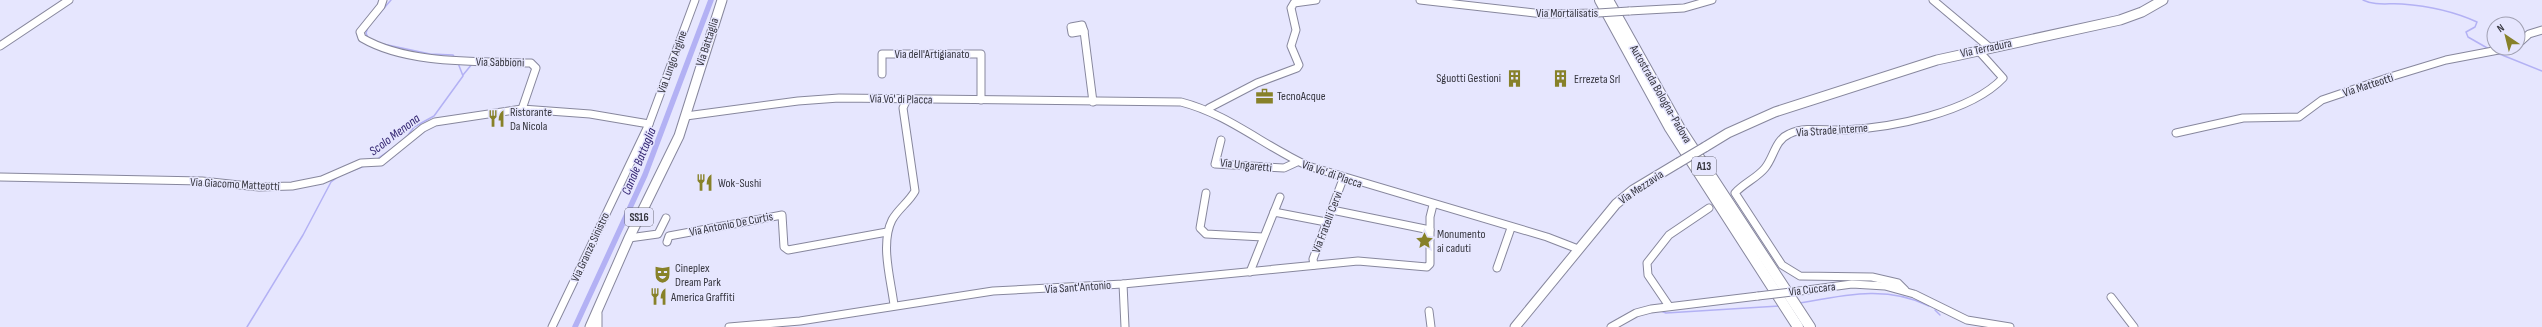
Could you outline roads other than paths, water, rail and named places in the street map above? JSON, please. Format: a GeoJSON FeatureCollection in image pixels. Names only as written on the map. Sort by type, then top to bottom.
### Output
{"type":"FeatureCollection","features":[{"type":"Feature","properties":{"kind":"highway","name":"Autostrada Bologna-Padova"},"geometry":{"type":"LineString","coordinates":[[1600,0],[1670,128],[1798,327]]}},
{"type":"Feature","properties":{"kind":"highway","name":"Autostrada Bologna-Padova"},"geometry":{"type":"LineString","coordinates":[[1608,0],[1679,127],[1810,327]]}},
{"type":"Feature","properties":{"kind":"main road","name":"Via Battaglia"},"geometry":{"type":"LineString","coordinates":[[689,104],[722,0]]}},
{"type":"Feature","properties":{"kind":"main road","name":"Via Terradura"},"geometry":{"type":"LineString","coordinates":[[1809,101],[1937,60],[1977,49],[2120,20],[2142,12],[2163,0]]}},
{"type":"Feature","properties":{"kind":"main road","name":"Via Mezzavia"},"geometry":{"type":"LineString","coordinates":[[1515,327],[1623,196],[1705,147],[1754,121],[1809,101]]}},
{"type":"Feature","properties":{"kind":"main road","name":"SS16"},"geometry":{"type":"LineString","coordinates":[[590,327],[629,238],[669,159],[689,104]]}},
{"type":"Feature","properties":{"kind":"street"},"geometry":{"type":"LineString","coordinates":[[0,46],[69,0]]}},
{"type":"Feature","properties":{"kind":"street","name":"Via Sabbioni"},"geometry":{"type":"LineString","coordinates":[[383,0],[381,6],[360,32],[363,40],[395,51],[460,61],[470,62],[504,60],[535,64],[536,68],[521,107],[522,109]]}},
{"type":"Feature","properties":{"kind":"street","name":"Via Lungo Argine"},"geometry":{"type":"LineString","coordinates":[[649,124],[695,0]]}},
{"type":"Feature","properties":{"kind":"street"},"geometry":{"type":"LineString","coordinates":[[1212,110],[1219,104],[1257,83],[1297,68],[1299,65],[1291,46],[1296,30],[1291,8],[1294,3],[1316,0]]}},
{"type":"Feature","properties":{"kind":"street","name":"Via Mortalisatis"},"geometry":{"type":"LineString","coordinates":[[1420,0],[1543,14],[1598,13],[1684,8],[1712,0]]}},
{"type":"Feature","properties":{"kind":"street"},"geometry":{"type":"LineString","coordinates":[[1933,0],[1989,47]]}},
{"type":"Feature","properties":{"kind":"street"},"geometry":{"type":"LineString","coordinates":[[2526,37],[2529,34],[2542,30]]}},
{"type":"Feature","properties":{"kind":"street"},"geometry":{"type":"LineString","coordinates":[[1084,31],[1093,102]]}},
{"type":"Feature","properties":{"kind":"street","name":"Via Strade interne"},"geometry":{"type":"LineString","coordinates":[[1905,290],[1891,282],[1877,278],[1800,276],[1791,272],[1782,266],[1735,193],[1762,172],[1779,141],[1792,132],[1879,126],[1947,110],[1972,100],[2000,84],[2003,78],[1977,49]]}},
{"type":"Feature","properties":{"kind":"street","name":"Via Matteotti"},"geometry":{"type":"LineString","coordinates":[[2176,133],[2250,117],[2299,117],[2330,97],[2446,60],[2486,53]]}},
{"type":"Feature","properties":{"kind":"street","name":"Via dell'Artigianato"},"geometry":{"type":"LineString","coordinates":[[882,74],[882,54],[981,54],[981,100]]}},
{"type":"Feature","properties":{"kind":"street","name":"Via Vo' di Placca"},"geometry":{"type":"LineString","coordinates":[[684,121],[705,114],[818,99],[1181,102],[1212,110],[1297,162],[1343,178],[1578,249]]}},
{"type":"Feature","properties":{"kind":"street"},"geometry":{"type":"LineString","coordinates":[[894,305],[887,232],[893,218],[912,198],[915,191],[902,108],[907,99]]}},
{"type":"Feature","properties":{"kind":"street"},"geometry":{"type":"LineString","coordinates":[[689,104],[695,111],[705,114]]}},
{"type":"Feature","properties":{"kind":"street"},"geometry":{"type":"LineString","coordinates":[[522,109],[590,114],[649,124]]}},
{"type":"Feature","properties":{"kind":"street","name":"Via Giacomo Matteotti"},"geometry":{"type":"LineString","coordinates":[[0,176],[202,181],[273,187],[312,183],[371,163],[381,162],[422,128],[435,122],[522,109]]}},
{"type":"Feature","properties":{"kind":"street","name":"Via Granze Sinistro"},"geometry":{"type":"LineString","coordinates":[[552,327],[649,124]]}},
{"type":"Feature","properties":{"kind":"street","name":"Via Ungaretti"},"geometry":{"type":"LineString","coordinates":[[1221,140],[1215,164],[1284,168],[1297,162]]}},
{"type":"Feature","properties":{"kind":"street","name":"Via Fratelli Cervi"},"geometry":{"type":"LineString","coordinates":[[1314,265],[1313,259],[1343,178]]}},
{"type":"Feature","properties":{"kind":"street"},"geometry":{"type":"LineString","coordinates":[[1206,193],[1200,228],[1206,234],[1263,238]]}},
{"type":"Feature","properties":{"kind":"street"},"geometry":{"type":"LineString","coordinates":[[1250,272],[1250,268],[1280,197]]}},
{"type":"Feature","properties":{"kind":"street"},"geometry":{"type":"LineString","coordinates":[[1332,210],[1430,230],[1430,217],[1433,205]]}},
{"type":"Feature","properties":{"kind":"street"},"geometry":{"type":"LineString","coordinates":[[1669,306],[1648,275],[1647,263],[1669,235],[1709,208]]}},
{"type":"Feature","properties":{"kind":"street"},"geometry":{"type":"LineString","coordinates":[[1274,212],[1326,222]]}},
{"type":"Feature","properties":{"kind":"street","name":"Via Antonio De Curtis"},"geometry":{"type":"LineString","coordinates":[[667,242],[670,236],[782,215],[784,247],[788,250],[887,232]]}},
{"type":"Feature","properties":{"kind":"street"},"geometry":{"type":"LineString","coordinates":[[629,238],[658,234],[666,218]]}},
{"type":"Feature","properties":{"kind":"street"},"geometry":{"type":"LineString","coordinates":[[1497,268],[1511,228]]}},
{"type":"Feature","properties":{"kind":"street","name":"Via Sant'Antonio"},"geometry":{"type":"LineString","coordinates":[[729,327],[800,321],[894,305],[993,291],[1123,284],[1358,261],[1427,267],[1430,264],[1430,230]]}},
{"type":"Feature","properties":{"kind":"street"},"geometry":{"type":"LineString","coordinates":[[1123,284],[1125,327]]}},
{"type":"Feature","properties":{"kind":"street","name":"Via Cuccara"},"geometry":{"type":"LineString","coordinates":[[1612,327],[1636,313],[1669,306],[1860,284],[1905,290],[1968,323],[2010,327]]}},
{"type":"Feature","properties":{"kind":"street"},"geometry":{"type":"LineString","coordinates":[[2110,297],[2134,327]]}},
{"type":"Feature","properties":{"kind":"street"},"geometry":{"type":"LineString","coordinates":[[597,310],[598,327]]}},
{"type":"Feature","properties":{"kind":"street"},"geometry":{"type":"LineString","coordinates":[[1429,311],[1430,327]]}},
{"type":"Feature","properties":{"kind":"waterway","name":"Scolo Menona"},"geometry":{"type":"LineString","coordinates":[[372,22],[391,0]]}},
{"type":"Feature","properties":{"kind":"waterway","name":"Canale Battaglia"},"geometry":{"type":"LineString","coordinates":[[575,327],[645,175],[711,0]]}},
{"type":"Feature","properties":{"kind":"waterway"},"geometry":{"type":"LineString","coordinates":[[2363,0],[2377,4],[2422,6],[2450,12],[2468,18],[2477,22],[2475,27],[2466,32],[2468,37],[2486,47]]}},
{"type":"Feature","properties":{"kind":"waterway","name":"Scolo Menona"},"geometry":{"type":"LineString","coordinates":[[368,27],[366,33],[368,38]]}},
{"type":"Feature","properties":{"kind":"waterway","name":"Scolo Menona"},"geometry":{"type":"LineString","coordinates":[[383,44],[430,54],[453,55],[455,58]]}},
{"type":"Feature","properties":{"kind":"waterway"},"geometry":{"type":"LineString","coordinates":[[2504,56],[2542,71]]}},
{"type":"Feature","properties":{"kind":"waterway","name":"Scolo Menona"},"geometry":{"type":"LineString","coordinates":[[406,138],[414,127],[434,116],[463,76],[458,63]]}},
{"type":"Feature","properties":{"kind":"waterway"},"geometry":{"type":"LineString","coordinates":[[463,75],[472,64]]}},
{"type":"Feature","properties":{"kind":"waterway","name":"Scolo Menona"},"geometry":{"type":"LineString","coordinates":[[377,159],[390,150]]}},
{"type":"Feature","properties":{"kind":"waterway","name":"Scolo Menona"},"geometry":{"type":"LineString","coordinates":[[346,173],[367,165]]}},
{"type":"Feature","properties":{"kind":"waterway","name":"Scolo Menona"},"geometry":{"type":"LineString","coordinates":[[247,327],[303,235],[331,182],[339,176]]}},
{"type":"Feature","properties":{"kind":"waterway"},"geometry":{"type":"LineString","coordinates":[[1800,303],[1850,295],[1882,294],[1913,300],[1929,306]]}},
{"type":"Feature","properties":{"kind":"waterway"},"geometry":{"type":"LineString","coordinates":[[1661,311],[1666,313],[1779,306]]}},
{"type":"Feature","properties":{"kind":"waterway"},"geometry":{"type":"LineString","coordinates":[[1935,310],[1940,315]]}},
{"type":"Feature","properties":{"kind":"place","name":"Sguotti Gestioni"},"geometry":{"type":"Point","coordinates":[1514,78]}},
{"type":"Feature","properties":{"kind":"place","name":"Errezeta Srl"},"geometry":{"type":"Point","coordinates":[1561,79]}},
{"type":"Feature","properties":{"kind":"place","name":"TecnoAcque"},"geometry":{"type":"Point","coordinates":[1264,96]}},
{"type":"Feature","properties":{"kind":"place","name":"Ristorante Da Nicola"},"geometry":{"type":"Point","coordinates":[497,119]}},
{"type":"Feature","properties":{"kind":"place","name":"Wok-Sushi"},"geometry":{"type":"Point","coordinates":[705,183]}},
{"type":"Feature","properties":{"kind":"place","name":"Monumento ai caduti"},"geometry":{"type":"Point","coordinates":[1424,241]}},
{"type":"Feature","properties":{"kind":"place","name":"Cineplex Dream Park"},"geometry":{"type":"Point","coordinates":[662,275]}},
{"type":"Feature","properties":{"kind":"place","name":"America Graffiti"},"geometry":{"type":"Point","coordinates":[658,297]}}]}
